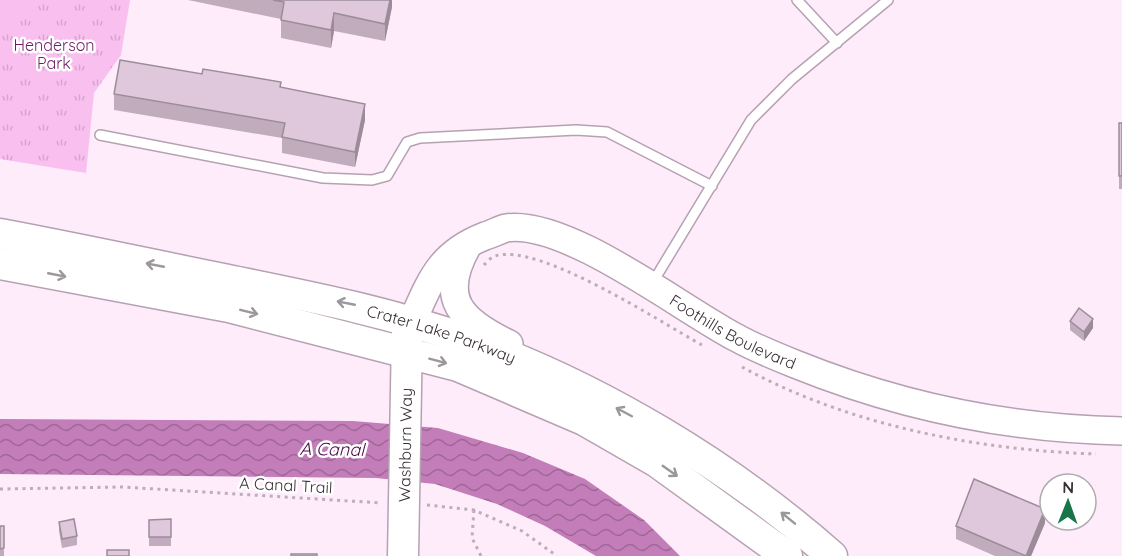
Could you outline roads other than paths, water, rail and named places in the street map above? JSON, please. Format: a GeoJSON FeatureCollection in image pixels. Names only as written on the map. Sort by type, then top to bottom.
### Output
{"type":"FeatureCollection","features":[{"type":"Feature","properties":{"kind":"main road","name":"Foothills Boulevard"},"geometry":{"type":"LineString","coordinates":[[409,336],[427,290],[447,256],[468,244],[506,228],[535,229],[576,242],[736,338],[796,364],[904,400],[1026,426],[1122,431]]}},
{"type":"Feature","properties":{"kind":"main road","name":"Crater Lake Parkway"},"geometry":{"type":"LineString","coordinates":[[0,234],[362,307],[458,366],[584,420],[657,462],[788,556]]}},
{"type":"Feature","properties":{"kind":"main road"},"geometry":{"type":"LineString","coordinates":[[468,244],[461,257],[455,289],[456,302],[462,312],[471,323],[485,333],[543,360],[573,385]]}},
{"type":"Feature","properties":{"kind":"main road","name":"Crater Lake Parkway"},"geometry":{"type":"LineString","coordinates":[[0,264],[229,307],[409,336],[471,341],[573,385],[674,438],[785,515],[832,556]]}},
{"type":"Feature","properties":{"kind":"main road","name":"Washburn Way"},"geometry":{"type":"LineString","coordinates":[[403,556],[409,336]]}},
{"type":"Feature","properties":{"kind":"lane"},"geometry":{"type":"LineString","coordinates":[[797,0],[837,43]]}},
{"type":"Feature","properties":{"kind":"lane"},"geometry":{"type":"LineString","coordinates":[[650,287],[751,120],[792,79],[888,0]]}},
{"type":"Feature","properties":{"kind":"lane"},"geometry":{"type":"LineString","coordinates":[[100,135],[323,178],[372,180],[387,176],[407,142],[420,138],[576,129],[607,132],[712,186]]}},
{"type":"Feature","properties":{"kind":"water","name":"A Canal"},"geometry":{"type":"Polygon","coordinates":[[[0,419],[353,421],[438,428],[523,453],[585,479],[644,520],[680,556],[596,556],[545,526],[497,504],[435,484],[376,478],[0,474],[0,419]]]}},
{"type":"Feature","properties":{"kind":"park label","name":"Henderson Park"},"geometry":{"type":"Point","coordinates":[54,54]}}]}
